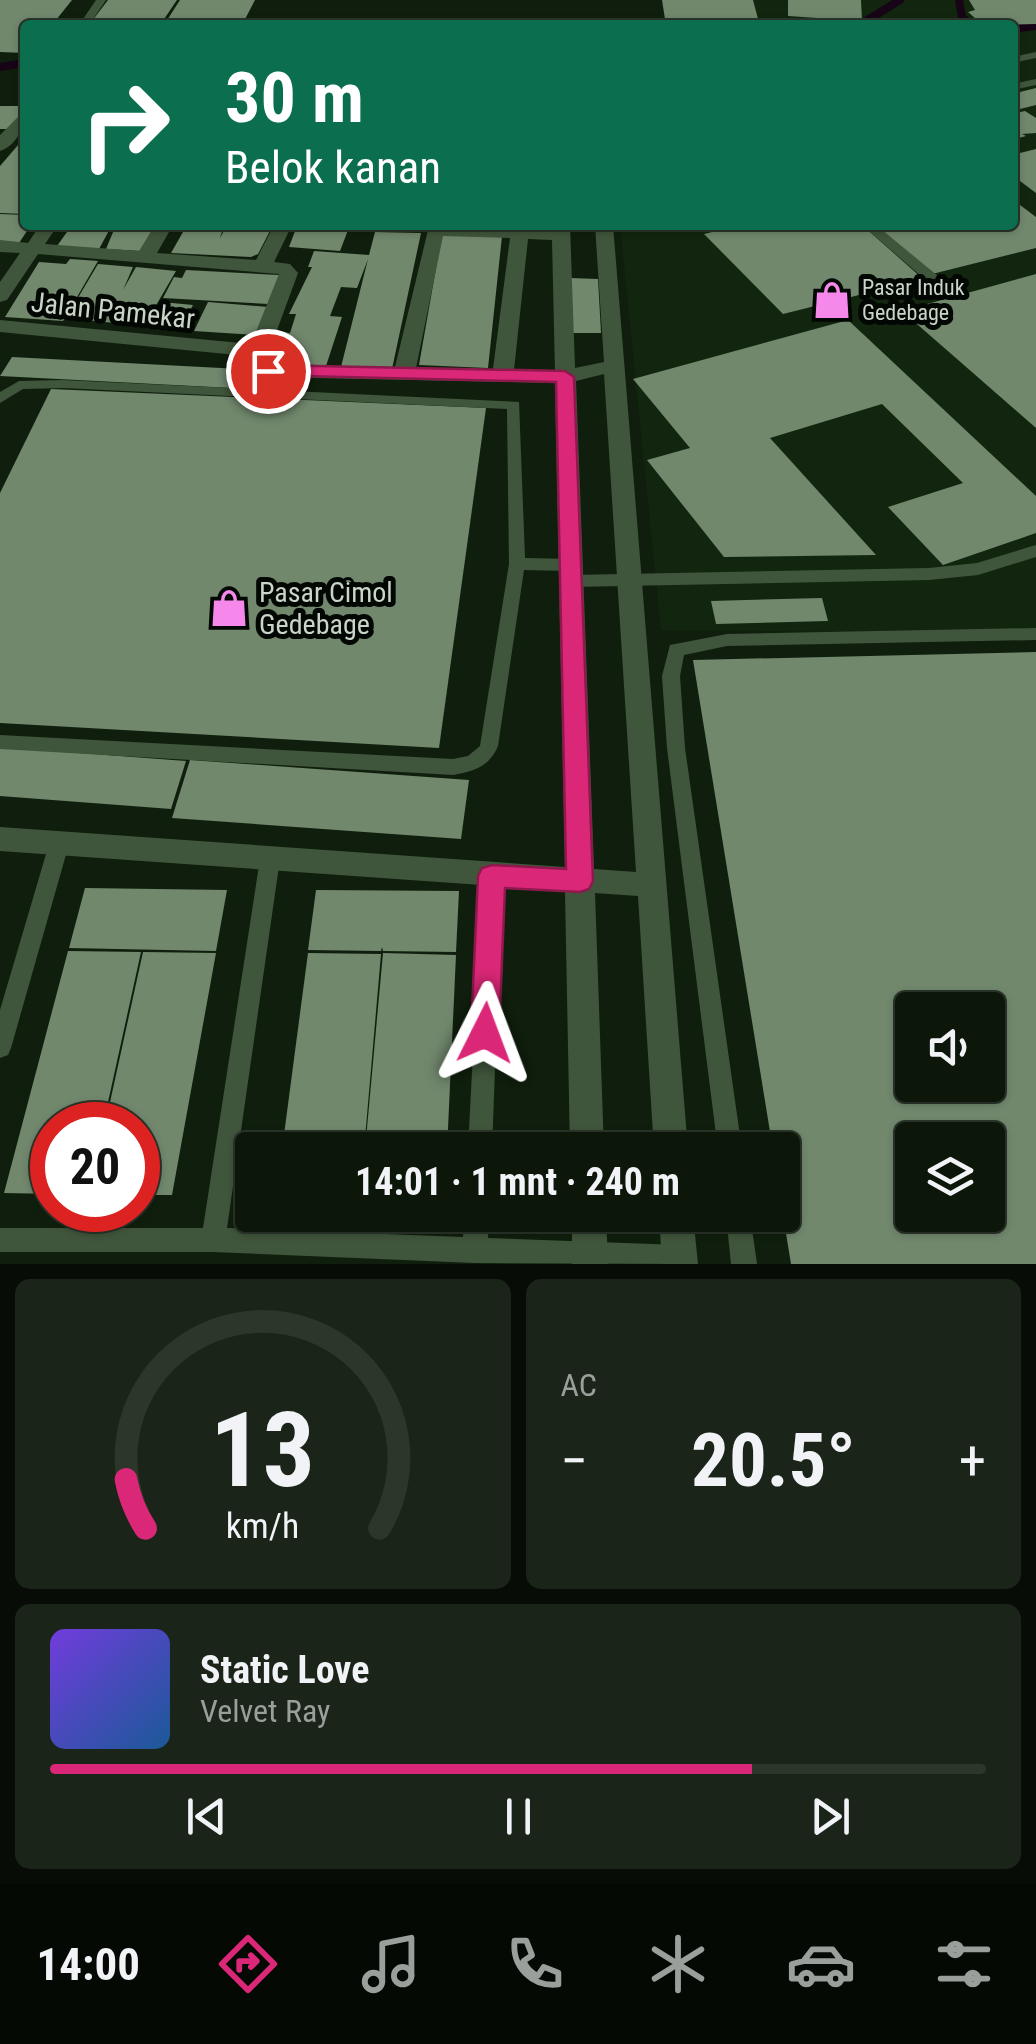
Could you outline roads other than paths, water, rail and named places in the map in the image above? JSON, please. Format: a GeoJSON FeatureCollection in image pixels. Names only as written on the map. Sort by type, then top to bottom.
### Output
{"type":"FeatureCollection","features":[{"type":"Feature","properties":{"kind":"street"},"geometry":{"type":"LineString","coordinates":[[2,140],[20,120]]}},
{"type":"Feature","properties":{"kind":"street"},"geometry":{"type":"LineString","coordinates":[[0,296],[45,230]]}},
{"type":"Feature","properties":{"kind":"street"},"geometry":{"type":"LineString","coordinates":[[144,258],[161,230]]}},
{"type":"Feature","properties":{"kind":"street"},"geometry":{"type":"LineString","coordinates":[[264,264],[281,230]]}},
{"type":"Feature","properties":{"kind":"street"},"geometry":{"type":"LineString","coordinates":[[404,375],[432,232],[436,230]]}},
{"type":"Feature","properties":{"kind":"street"},"geometry":{"type":"LineString","coordinates":[[472,230],[561,230],[587,1132]]}},
{"type":"Feature","properties":{"kind":"street"},"geometry":{"type":"LineString","coordinates":[[604,230],[611,366],[670,1132]]}},
{"type":"Feature","properties":{"kind":"street"},"geometry":{"type":"LineString","coordinates":[[503,375],[520,233]]}},
{"type":"Feature","properties":{"kind":"street"},"geometry":{"type":"LineString","coordinates":[[0,246],[264,264],[288,273],[258,351]]}},
{"type":"Feature","properties":{"kind":"street","name":"Jalan Pamekar"},"geometry":{"type":"LineString","coordinates":[[0,326],[258,351],[256,362],[268,371],[565,377],[611,366]]}},
{"type":"Feature","properties":{"kind":"street"},"geometry":{"type":"LineString","coordinates":[[0,840],[652,885]]}},
{"type":"Feature","properties":{"kind":"street"},"geometry":{"type":"LineString","coordinates":[[589,1232],[590,1260]]}},
{"type":"Feature","properties":{"kind":"street"},"geometry":{"type":"LineString","coordinates":[[677,1232],[679,1260]]}},
{"type":"Feature","properties":{"kind":"lane"},"geometry":{"type":"LineString","coordinates":[[874,230],[933,279]]}},
{"type":"Feature","properties":{"kind":"lane"},"geometry":{"type":"LineString","coordinates":[[0,398],[19,385],[63,384],[514,406],[517,564],[490,746],[486,756],[474,763],[453,767],[0,742]]}},
{"type":"Feature","properties":{"kind":"lane"},"geometry":{"type":"LineString","coordinates":[[517,564],[630,580],[928,574],[978,569],[1036,551]]}},
{"type":"Feature","properties":{"kind":"lane"},"geometry":{"type":"LineString","coordinates":[[728,1132],[676,748],[671,676],[676,650],[727,640],[1036,634]]}},
{"type":"Feature","properties":{"kind":"lane"},"geometry":{"type":"LineString","coordinates":[[0,1048],[58,844]]}},
{"type":"Feature","properties":{"kind":"lane"},"geometry":{"type":"LineString","coordinates":[[213,1240],[270,859]]}},
{"type":"Feature","properties":{"kind":"lane"},"geometry":{"type":"LineString","coordinates":[[481,1132],[492,876]]}},
{"type":"Feature","properties":{"kind":"lane"},"geometry":{"type":"LineString","coordinates":[[475,1251],[476,1232]]}},
{"type":"Feature","properties":{"kind":"lane"},"geometry":{"type":"LineString","coordinates":[[740,1232],[744,1264]]}},
{"type":"Feature","properties":{"kind":"lane"},"geometry":{"type":"LineString","coordinates":[[0,1240],[213,1240],[590,1260],[679,1260]]}},
{"type":"Feature","properties":{"kind":"waterway"},"geometry":{"type":"LineString","coordinates":[[868,20],[900,0]]}},
{"type":"Feature","properties":{"kind":"waterway"},"geometry":{"type":"LineString","coordinates":[[959,0],[965,20]]}},
{"type":"Feature","properties":{"kind":"waterway"},"geometry":{"type":"LineString","coordinates":[[1018,28],[1036,26]]}},
{"type":"Feature","properties":{"kind":"waterway"},"geometry":{"type":"LineString","coordinates":[[0,67],[20,64]]}},
{"type":"Feature","properties":{"kind":"place","name":"Pasar Induk Gedebage"},"geometry":{"type":"Point","coordinates":[832,300]}},
{"type":"Feature","properties":{"kind":"place","name":"Pasar Cimol Gedebage"},"geometry":{"type":"Point","coordinates":[229,608]}}]}
